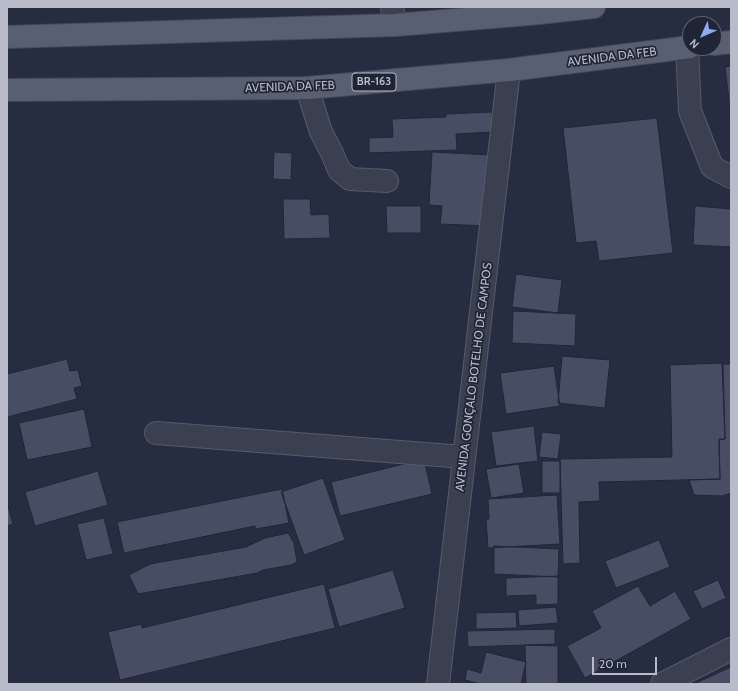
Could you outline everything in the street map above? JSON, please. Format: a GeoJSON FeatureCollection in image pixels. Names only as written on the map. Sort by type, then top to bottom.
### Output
{"type":"FeatureCollection","features":[{"type":"Feature","properties":{"kind":"main road"},"geometry":{"type":"LineString","coordinates":[[7,37],[393,16],[594,7]]}},
{"type":"Feature","properties":{"kind":"main road","name":"AVENIDA DA FEB"},"geometry":{"type":"LineString","coordinates":[[7,90],[307,88],[509,70],[682,49]]}},
{"type":"Feature","properties":{"kind":"main road","name":"BR-163"},"geometry":{"type":"LineString","coordinates":[[7,99],[57,90]]}},
{"type":"Feature","properties":{"kind":"street"},"geometry":{"type":"LineString","coordinates":[[689,56],[690,111],[712,166],[731,177]]}},
{"type":"Feature","properties":{"kind":"street","name":"AVENIDA GONÇALO BOTELHO DE CAMPOS"},"geometry":{"type":"LineString","coordinates":[[438,684],[509,70]]}},
{"type":"Feature","properties":{"kind":"street"},"geometry":{"type":"LineString","coordinates":[[307,88],[321,132],[339,170],[350,179],[387,181]]}},
{"type":"Feature","properties":{"kind":"street"},"geometry":{"type":"LineString","coordinates":[[156,433],[464,457]]}},
{"type":"Feature","properties":{"kind":"street"},"geometry":{"type":"LineString","coordinates":[[662,684],[731,649]]}},
{"type":"Feature","properties":{"kind":"building"},"geometry":{"type":"Polygon","coordinates":[[[731,66],[731,117],[725,67],[731,66]]]}},
{"type":"Feature","properties":{"kind":"building"},"geometry":{"type":"Polygon","coordinates":[[[492,112],[493,132],[456,134],[457,150],[369,153],[369,138],[393,137],[392,119],[446,117],[446,114],[492,112]]]}},
{"type":"Feature","properties":{"kind":"building"},"geometry":{"type":"Polygon","coordinates":[[[657,118],[673,253],[599,261],[596,241],[576,243],[563,128],[657,118]]]}},
{"type":"Feature","properties":{"kind":"building"},"geometry":{"type":"Polygon","coordinates":[[[274,152],[292,153],[291,180],[273,179],[274,152]]]}},
{"type":"Feature","properties":{"kind":"building"},"geometry":{"type":"Polygon","coordinates":[[[432,152],[490,155],[487,226],[440,224],[442,206],[429,205],[432,152]]]}},
{"type":"Feature","properties":{"kind":"building"},"geometry":{"type":"Polygon","coordinates":[[[283,199],[310,199],[311,215],[329,214],[330,238],[284,239],[283,199]]]}},
{"type":"Feature","properties":{"kind":"building"},"geometry":{"type":"Polygon","coordinates":[[[386,206],[421,206],[421,233],[387,233],[386,206]]]}},
{"type":"Feature","properties":{"kind":"building"},"geometry":{"type":"Polygon","coordinates":[[[695,206],[731,209],[731,247],[693,245],[695,206]]]}},
{"type":"Feature","properties":{"kind":"building"},"geometry":{"type":"Polygon","coordinates":[[[516,274],[562,280],[558,313],[512,307],[516,274]]]}},
{"type":"Feature","properties":{"kind":"building"},"geometry":{"type":"Polygon","coordinates":[[[513,311],[576,314],[575,346],[512,343],[513,311]]]}},
{"type":"Feature","properties":{"kind":"building"},"geometry":{"type":"Polygon","coordinates":[[[562,356],[610,360],[605,408],[558,403],[562,356]]]}},
{"type":"Feature","properties":{"kind":"building"},"geometry":{"type":"Polygon","coordinates":[[[67,359],[70,371],[78,370],[82,386],[74,388],[77,399],[7,417],[7,374],[67,359]]]}},
{"type":"Feature","properties":{"kind":"building"},"geometry":{"type":"Polygon","coordinates":[[[722,363],[725,439],[719,439],[720,479],[599,482],[600,501],[579,502],[580,563],[563,564],[560,459],[672,457],[670,365],[722,363]]]}},
{"type":"Feature","properties":{"kind":"building"},"geometry":{"type":"Polygon","coordinates":[[[723,364],[731,364],[731,493],[722,496],[694,495],[689,480],[720,479],[719,440],[725,439],[723,364]]]}},
{"type":"Feature","properties":{"kind":"building"},"geometry":{"type":"Polygon","coordinates":[[[554,366],[560,406],[506,414],[500,373],[554,366]]]}},
{"type":"Feature","properties":{"kind":"building"},"geometry":{"type":"Polygon","coordinates":[[[84,409],[92,447],[27,460],[19,423],[84,409]]]}},
{"type":"Feature","properties":{"kind":"building"},"geometry":{"type":"Polygon","coordinates":[[[534,426],[538,461],[496,466],[491,432],[534,426]]]}},
{"type":"Feature","properties":{"kind":"building"},"geometry":{"type":"Polygon","coordinates":[[[542,432],[561,434],[558,459],[539,457],[542,432]]]}},
{"type":"Feature","properties":{"kind":"building"},"geometry":{"type":"Polygon","coordinates":[[[424,459],[432,494],[340,516],[331,482],[424,459]]]}},
{"type":"Feature","properties":{"kind":"building"},"geometry":{"type":"Polygon","coordinates":[[[542,461],[560,461],[560,493],[542,493],[542,461]]]}},
{"type":"Feature","properties":{"kind":"building"},"geometry":{"type":"Polygon","coordinates":[[[519,464],[524,493],[491,498],[486,469],[519,464]]]}},
{"type":"Feature","properties":{"kind":"building"},"geometry":{"type":"Polygon","coordinates":[[[98,471],[108,505],[35,526],[25,492],[98,471]]]}},
{"type":"Feature","properties":{"kind":"building"},"geometry":{"type":"Polygon","coordinates":[[[323,478],[345,540],[304,555],[281,492],[323,478]]]}},
{"type":"Feature","properties":{"kind":"building"},"geometry":{"type":"Polygon","coordinates":[[[282,489],[289,523],[256,529],[255,526],[124,553],[117,522],[282,489]]]}},
{"type":"Feature","properties":{"kind":"building"},"geometry":{"type":"Polygon","coordinates":[[[557,495],[560,544],[488,548],[486,519],[489,519],[488,499],[557,495]]]}},
{"type":"Feature","properties":{"kind":"building"},"geometry":{"type":"Polygon","coordinates":[[[7,503],[13,524],[7,526],[7,503]]]}},
{"type":"Feature","properties":{"kind":"building"},"geometry":{"type":"Polygon","coordinates":[[[104,518],[113,554],[86,560],[77,524],[104,518]]]}},
{"type":"Feature","properties":{"kind":"building"},"geometry":{"type":"Polygon","coordinates":[[[288,533],[294,543],[297,562],[291,565],[263,570],[257,573],[138,594],[129,575],[150,564],[246,547],[265,538],[288,533]]]}},
{"type":"Feature","properties":{"kind":"building"},"geometry":{"type":"Polygon","coordinates":[[[659,540],[670,567],[616,588],[605,561],[659,540]]]}},
{"type":"Feature","properties":{"kind":"building"},"geometry":{"type":"Polygon","coordinates":[[[494,546],[559,549],[558,577],[494,574],[494,546]]]}},
{"type":"Feature","properties":{"kind":"building"},"geometry":{"type":"Polygon","coordinates":[[[393,570],[405,608],[339,627],[328,589],[393,570]]]}},
{"type":"Feature","properties":{"kind":"building"},"geometry":{"type":"Polygon","coordinates":[[[558,576],[558,604],[536,605],[536,595],[506,596],[506,578],[558,576]]]}},
{"type":"Feature","properties":{"kind":"building"},"geometry":{"type":"Polygon","coordinates":[[[718,580],[726,598],[702,609],[693,591],[718,580]]]}},
{"type":"Feature","properties":{"kind":"building"},"geometry":{"type":"Polygon","coordinates":[[[324,584],[335,628],[120,680],[108,632],[142,624],[142,628],[324,584]]]}},
{"type":"Feature","properties":{"kind":"building"},"geometry":{"type":"Polygon","coordinates":[[[638,586],[650,606],[675,591],[691,619],[585,678],[567,646],[601,628],[592,611],[638,586]]]}},
{"type":"Feature","properties":{"kind":"building"},"geometry":{"type":"Polygon","coordinates":[[[556,607],[558,623],[519,626],[518,610],[556,607]]]}},
{"type":"Feature","properties":{"kind":"building"},"geometry":{"type":"Polygon","coordinates":[[[516,612],[517,628],[476,629],[476,613],[516,612]]]}},
{"type":"Feature","properties":{"kind":"building"},"geometry":{"type":"Polygon","coordinates":[[[555,629],[555,644],[468,647],[467,631],[555,629]]]}},
{"type":"Feature","properties":{"kind":"building"},"geometry":{"type":"Polygon","coordinates":[[[525,645],[558,646],[558,684],[526,684],[525,645]]]}},
{"type":"Feature","properties":{"kind":"building"},"geometry":{"type":"Polygon","coordinates":[[[486,652],[526,662],[521,684],[481,684],[465,680],[467,669],[481,673],[486,652]]]}},
{"type":"Feature","properties":{"kind":"building"},"geometry":{"type":"Polygon","coordinates":[[[731,667],[731,684],[694,684],[731,667]]]}}]}
